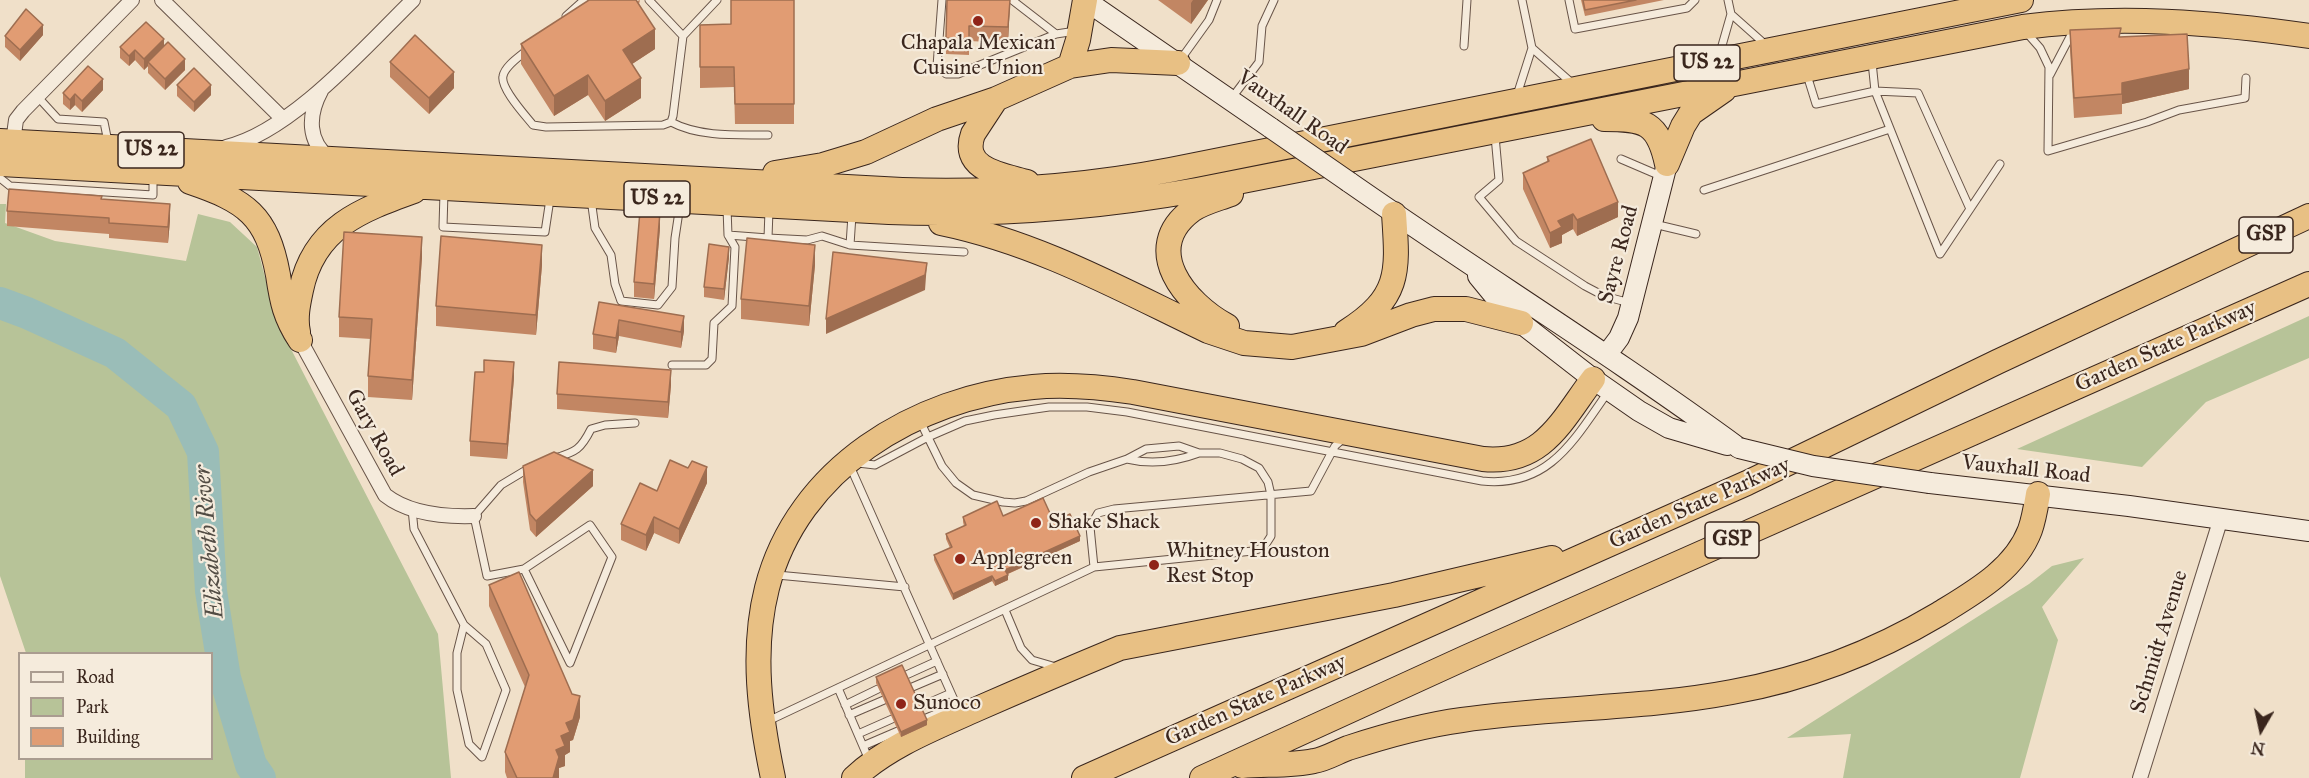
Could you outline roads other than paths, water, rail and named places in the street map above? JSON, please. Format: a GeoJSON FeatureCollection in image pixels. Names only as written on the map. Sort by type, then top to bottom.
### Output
{"type":"FeatureCollection","features":[{"type":"Feature","properties":{"kind":"highway"},"geometry":{"type":"LineString","coordinates":[[1070,66],[1068,32],[1085,0]]}},
{"type":"Feature","properties":{"kind":"highway","name":"US 22"},"geometry":{"type":"LineString","coordinates":[[6,141],[331,160],[725,192],[931,191],[1050,187],[1147,174],[2021,0]]}},
{"type":"Feature","properties":{"kind":"highway","name":"US 22"},"geometry":{"type":"LineString","coordinates":[[0,164],[680,200],[725,192],[769,205],[889,212],[978,213],[1073,207],[1168,195],[2023,27],[2083,21],[2167,22],[2309,36]]}},
{"type":"Feature","properties":{"kind":"highway"},"geometry":{"type":"LineString","coordinates":[[725,192],[866,152],[937,119],[996,99],[1070,66],[1111,60],[1178,63]]}},
{"type":"Feature","properties":{"kind":"highway"},"geometry":{"type":"LineString","coordinates":[[1666,171],[1683,126],[1691,113],[1734,84]]}},
{"type":"Feature","properties":{"kind":"highway"},"geometry":{"type":"LineString","coordinates":[[996,99],[977,126],[971,141],[970,147],[974,159],[991,172],[1050,187]]}},
{"type":"Feature","properties":{"kind":"highway"},"geometry":{"type":"LineString","coordinates":[[1554,119],[1625,119],[1650,125],[1659,136],[1666,171]]}},
{"type":"Feature","properties":{"kind":"highway"},"geometry":{"type":"LineString","coordinates":[[1270,346],[1224,325],[1193,302],[1173,274],[1170,257],[1171,239],[1186,216],[1202,205],[1297,170]]}},
{"type":"Feature","properties":{"kind":"highway"},"geometry":{"type":"LineString","coordinates":[[159,173],[222,193],[244,206],[261,224],[267,234],[274,257],[286,316],[300,340]]}},
{"type":"Feature","properties":{"kind":"highway"},"geometry":{"type":"LineString","coordinates":[[300,340],[297,314],[307,267],[336,227],[372,206],[434,187]]}},
{"type":"Feature","properties":{"kind":"highway"},"geometry":{"type":"LineString","coordinates":[[2223,255],[2309,202]]}},
{"type":"Feature","properties":{"kind":"highway"},"geometry":{"type":"LineString","coordinates":[[889,212],[1010,240],[1068,263],[1220,336],[1244,343],[1303,346],[1361,334],[1434,309],[1466,309],[1521,322]]}},
{"type":"Feature","properties":{"kind":"highway"},"geometry":{"type":"LineString","coordinates":[[1332,339],[1353,328],[1372,313],[1391,287],[1397,258],[1394,214]]}},
{"type":"Feature","properties":{"kind":"highway","name":"Garden State Parkway"},"geometry":{"type":"LineString","coordinates":[[1084,778],[1842,439],[1986,367],[2309,216]]}},
{"type":"Feature","properties":{"kind":"highway","name":"Garden State Parkway"},"geometry":{"type":"LineString","coordinates":[[1202,778],[1498,643],[2309,284]]}},
{"type":"Feature","properties":{"kind":"highway"},"geometry":{"type":"LineString","coordinates":[[2237,316],[2309,295]]}},
{"type":"Feature","properties":{"kind":"highway"},"geometry":{"type":"LineString","coordinates":[[773,778],[763,723],[758,674],[763,609],[771,575],[788,536],[807,505],[847,461],[880,438],[923,427],[955,403],[1033,387],[1073,386],[1133,392],[1483,459],[1513,458],[1530,452],[1545,441],[1601,385]]}},
{"type":"Feature","properties":{"kind":"highway"},"geometry":{"type":"LineString","coordinates":[[1228,766],[1314,761],[1370,741],[1459,720],[1696,698],[1752,688],[1810,673],[1881,645],[1982,587],[2010,561],[2024,541],[2030,531],[2038,494]]}},
{"type":"Feature","properties":{"kind":"highway"},"geometry":{"type":"LineString","coordinates":[[862,763],[904,743],[959,711],[1120,648],[1394,595],[1610,544]]}},
{"type":"Feature","properties":{"kind":"street"},"geometry":{"type":"LineString","coordinates":[[6,141],[16,120],[37,96],[132,0]]}},
{"type":"Feature","properties":{"kind":"street"},"geometry":{"type":"LineString","coordinates":[[162,0],[282,118]]}},
{"type":"Feature","properties":{"kind":"street"},"geometry":{"type":"LineString","coordinates":[[196,152],[220,149],[247,141],[282,118],[322,89],[413,0]]}},
{"type":"Feature","properties":{"kind":"street","name":"Vauxhall Road"},"geometry":{"type":"LineString","coordinates":[[1085,0],[1471,267],[1509,289],[1606,354],[1739,448]]}},
{"type":"Feature","properties":{"kind":"street"},"geometry":{"type":"LineString","coordinates":[[322,89],[314,106],[311,124],[320,149],[331,160]]}},
{"type":"Feature","properties":{"kind":"street","name":"Sayre Road"},"geometry":{"type":"LineString","coordinates":[[1606,354],[1623,330],[1632,304],[1666,171]]}},
{"type":"Feature","properties":{"kind":"street","name":"Vauxhall Road"},"geometry":{"type":"LineString","coordinates":[[1471,267],[1501,304],[1521,322],[1601,385],[1659,423],[1680,432],[1813,466],[2309,531]]}},
{"type":"Feature","properties":{"kind":"street","name":"Gary Road"},"geometry":{"type":"LineString","coordinates":[[300,340],[379,488],[392,500],[412,509],[444,516],[474,516]]}},
{"type":"Feature","properties":{"kind":"street"},"geometry":{"type":"LineString","coordinates":[[1601,385],[1674,401]]}},
{"type":"Feature","properties":{"kind":"street","name":"Schmidt Avenue"},"geometry":{"type":"LineString","coordinates":[[2140,778],[2221,518]]}},
{"type":"Feature","properties":{"kind":"lane"},"geometry":{"type":"LineString","coordinates":[[559,22],[584,0]]}},
{"type":"Feature","properties":{"kind":"lane"},"geometry":{"type":"LineString","coordinates":[[649,0],[682,36]]}},
{"type":"Feature","properties":{"kind":"lane"},"geometry":{"type":"LineString","coordinates":[[671,122],[682,36],[717,0]]}},
{"type":"Feature","properties":{"kind":"lane"},"geometry":{"type":"LineString","coordinates":[[942,0],[937,66],[946,74],[958,74],[1068,32]]}},
{"type":"Feature","properties":{"kind":"lane"},"geometry":{"type":"LineString","coordinates":[[1012,0],[1068,32]]}},
{"type":"Feature","properties":{"kind":"lane"},"geometry":{"type":"LineString","coordinates":[[1178,63],[1209,20],[1217,0]]}},
{"type":"Feature","properties":{"kind":"lane"},"geometry":{"type":"LineString","coordinates":[[1230,100],[1258,62],[1262,26],[1274,0]]}},
{"type":"Feature","properties":{"kind":"lane"},"geometry":{"type":"LineString","coordinates":[[1464,46],[1467,0]]}},
{"type":"Feature","properties":{"kind":"lane"},"geometry":{"type":"LineString","coordinates":[[1516,101],[1532,48],[1522,0]]}},
{"type":"Feature","properties":{"kind":"lane"},"geometry":{"type":"LineString","coordinates":[[1569,0],[1575,29],[1687,8],[1695,0]]}},
{"type":"Feature","properties":{"kind":"lane"},"geometry":{"type":"LineString","coordinates":[[1718,60],[1731,14],[1728,0]]}},
{"type":"Feature","properties":{"kind":"lane"},"geometry":{"type":"LineString","coordinates":[[1731,14],[1772,50]]}},
{"type":"Feature","properties":{"kind":"lane"},"geometry":{"type":"LineString","coordinates":[[2049,77],[2072,31],[2083,21]]}},
{"type":"Feature","properties":{"kind":"lane"},"geometry":{"type":"LineString","coordinates":[[2023,27],[2040,48],[2049,67],[2048,151],[2180,110],[2245,98],[2246,78]]}},
{"type":"Feature","properties":{"kind":"lane"},"geometry":{"type":"LineString","coordinates":[[534,44],[508,66],[502,75],[503,86],[533,125],[546,128],[663,125],[671,122],[700,132],[768,135]]}},
{"type":"Feature","properties":{"kind":"lane"},"geometry":{"type":"LineString","coordinates":[[1532,48],[1578,88]]}},
{"type":"Feature","properties":{"kind":"lane"},"geometry":{"type":"LineString","coordinates":[[1871,56],[1875,91],[1940,254],[2000,164]]}},
{"type":"Feature","properties":{"kind":"lane"},"geometry":{"type":"LineString","coordinates":[[1805,69],[1816,104],[1875,91],[1918,93],[1970,209]]}},
{"type":"Feature","properties":{"kind":"lane"},"geometry":{"type":"LineString","coordinates":[[37,96],[58,119],[104,123],[109,147]]}},
{"type":"Feature","properties":{"kind":"lane"},"geometry":{"type":"LineString","coordinates":[[1704,190],[1890,129]]}},
{"type":"Feature","properties":{"kind":"lane"},"geometry":{"type":"LineString","coordinates":[[1495,131],[1499,180],[1479,197],[1516,241],[1585,286],[1604,296],[1632,304]]}},
{"type":"Feature","properties":{"kind":"lane"},"geometry":{"type":"LineString","coordinates":[[1621,159],[1666,171]]}},
{"type":"Feature","properties":{"kind":"lane"},"geometry":{"type":"LineString","coordinates":[[0,178],[10,186],[153,195],[159,173]]}},
{"type":"Feature","properties":{"kind":"lane"},"geometry":{"type":"LineString","coordinates":[[434,187],[443,227],[545,232],[550,193]]}},
{"type":"Feature","properties":{"kind":"lane"},"geometry":{"type":"LineString","coordinates":[[672,364],[706,365],[712,359],[714,323],[732,306],[735,247],[728,235],[725,192]]}},
{"type":"Feature","properties":{"kind":"lane"},"geometry":{"type":"LineString","coordinates":[[591,195],[595,228],[611,255],[615,284],[621,301],[658,305],[672,287],[680,200]]}},
{"type":"Feature","properties":{"kind":"lane"},"geometry":{"type":"LineString","coordinates":[[768,238],[769,205]]}},
{"type":"Feature","properties":{"kind":"lane"},"geometry":{"type":"LineString","coordinates":[[850,245],[853,209]]}},
{"type":"Feature","properties":{"kind":"lane"},"geometry":{"type":"LineString","coordinates":[[1653,224],[1696,234]]}},
{"type":"Feature","properties":{"kind":"lane"},"geometry":{"type":"LineString","coordinates":[[728,235],[807,240],[822,236],[850,245],[964,252]]}},
{"type":"Feature","properties":{"kind":"lane"},"geometry":{"type":"LineString","coordinates":[[763,723],[1094,567],[1259,549],[1267,544],[1271,536],[1271,495],[1264,474],[1254,464],[1220,453],[1199,453],[1179,446],[1146,449],[1026,501],[1003,502],[973,495],[956,483],[942,466],[923,427],[1030,409],[1069,407],[1127,412],[1494,482],[1517,480],[1537,473],[1555,461],[1572,442],[1601,385]]}},
{"type":"Feature","properties":{"kind":"lane"},"geometry":{"type":"LineString","coordinates":[[550,459],[573,453],[583,444],[591,429],[605,425],[635,423]]}},
{"type":"Feature","properties":{"kind":"lane"},"geometry":{"type":"LineString","coordinates":[[1094,567],[1090,527],[1095,516],[1104,511],[1311,491],[1332,452],[1342,439],[1351,434]]}},
{"type":"Feature","properties":{"kind":"lane"},"geometry":{"type":"LineString","coordinates":[[1127,459],[1146,463],[1183,459],[1199,453]]}},
{"type":"Feature","properties":{"kind":"lane"},"geometry":{"type":"LineString","coordinates":[[847,461],[959,711],[924,719]]}},
{"type":"Feature","properties":{"kind":"lane"},"geometry":{"type":"LineString","coordinates":[[524,569],[570,663],[612,557],[591,525],[524,569],[487,576],[474,516],[501,485],[539,462]]}},
{"type":"Feature","properties":{"kind":"lane"},"geometry":{"type":"LineString","coordinates":[[412,509],[414,529],[464,625],[486,644],[506,690],[482,757],[470,744],[457,690],[457,653],[464,625]]}},
{"type":"Feature","properties":{"kind":"lane"},"geometry":{"type":"LineString","coordinates":[[771,575],[905,587]]}},
{"type":"Feature","properties":{"kind":"lane"},"geometry":{"type":"LineString","coordinates":[[1005,610],[1021,648],[1032,660],[1068,670]]}},
{"type":"Feature","properties":{"kind":"lane"},"geometry":{"type":"LineString","coordinates":[[904,676],[937,661]]}},
{"type":"Feature","properties":{"kind":"lane"},"geometry":{"type":"LineString","coordinates":[[910,688],[943,674]]}},
{"type":"Feature","properties":{"kind":"lane"},"geometry":{"type":"LineString","coordinates":[[838,688],[858,734],[862,763]]}},
{"type":"Feature","properties":{"kind":"lane"},"geometry":{"type":"LineString","coordinates":[[845,705],[878,689]]}},
{"type":"Feature","properties":{"kind":"lane"},"geometry":{"type":"LineString","coordinates":[[919,707],[951,693]]}},
{"type":"Feature","properties":{"kind":"lane"},"geometry":{"type":"LineString","coordinates":[[849,715],[884,700]]}},
{"type":"Feature","properties":{"kind":"lane"},"geometry":{"type":"LineString","coordinates":[[858,734],[892,719]]}},
{"type":"Feature","properties":{"kind":"lane"},"geometry":{"type":"LineString","coordinates":[[862,763],[898,731]]}},
{"type":"Feature","properties":{"kind":"waterway","name":"Elizabeth River"},"geometry":{"type":"LineString","coordinates":[[0,303],[115,353],[181,406],[203,452],[211,591],[225,678],[251,765],[260,778]]}},
{"type":"Feature","properties":{"kind":"place","name":"Chapala Mexican Cuisine Union"},"geometry":{"type":"Point","coordinates":[978,21]}},
{"type":"Feature","properties":{"kind":"place","name":"Shake Shack"},"geometry":{"type":"Point","coordinates":[1036,523]}},
{"type":"Feature","properties":{"kind":"place","name":"Applegreen"},"geometry":{"type":"Point","coordinates":[960,559]}},
{"type":"Feature","properties":{"kind":"place","name":"Whitney Houston Rest Stop"},"geometry":{"type":"Point","coordinates":[1154,565]}},
{"type":"Feature","properties":{"kind":"place","name":"Sunoco"},"geometry":{"type":"Point","coordinates":[901,704]}}]}
